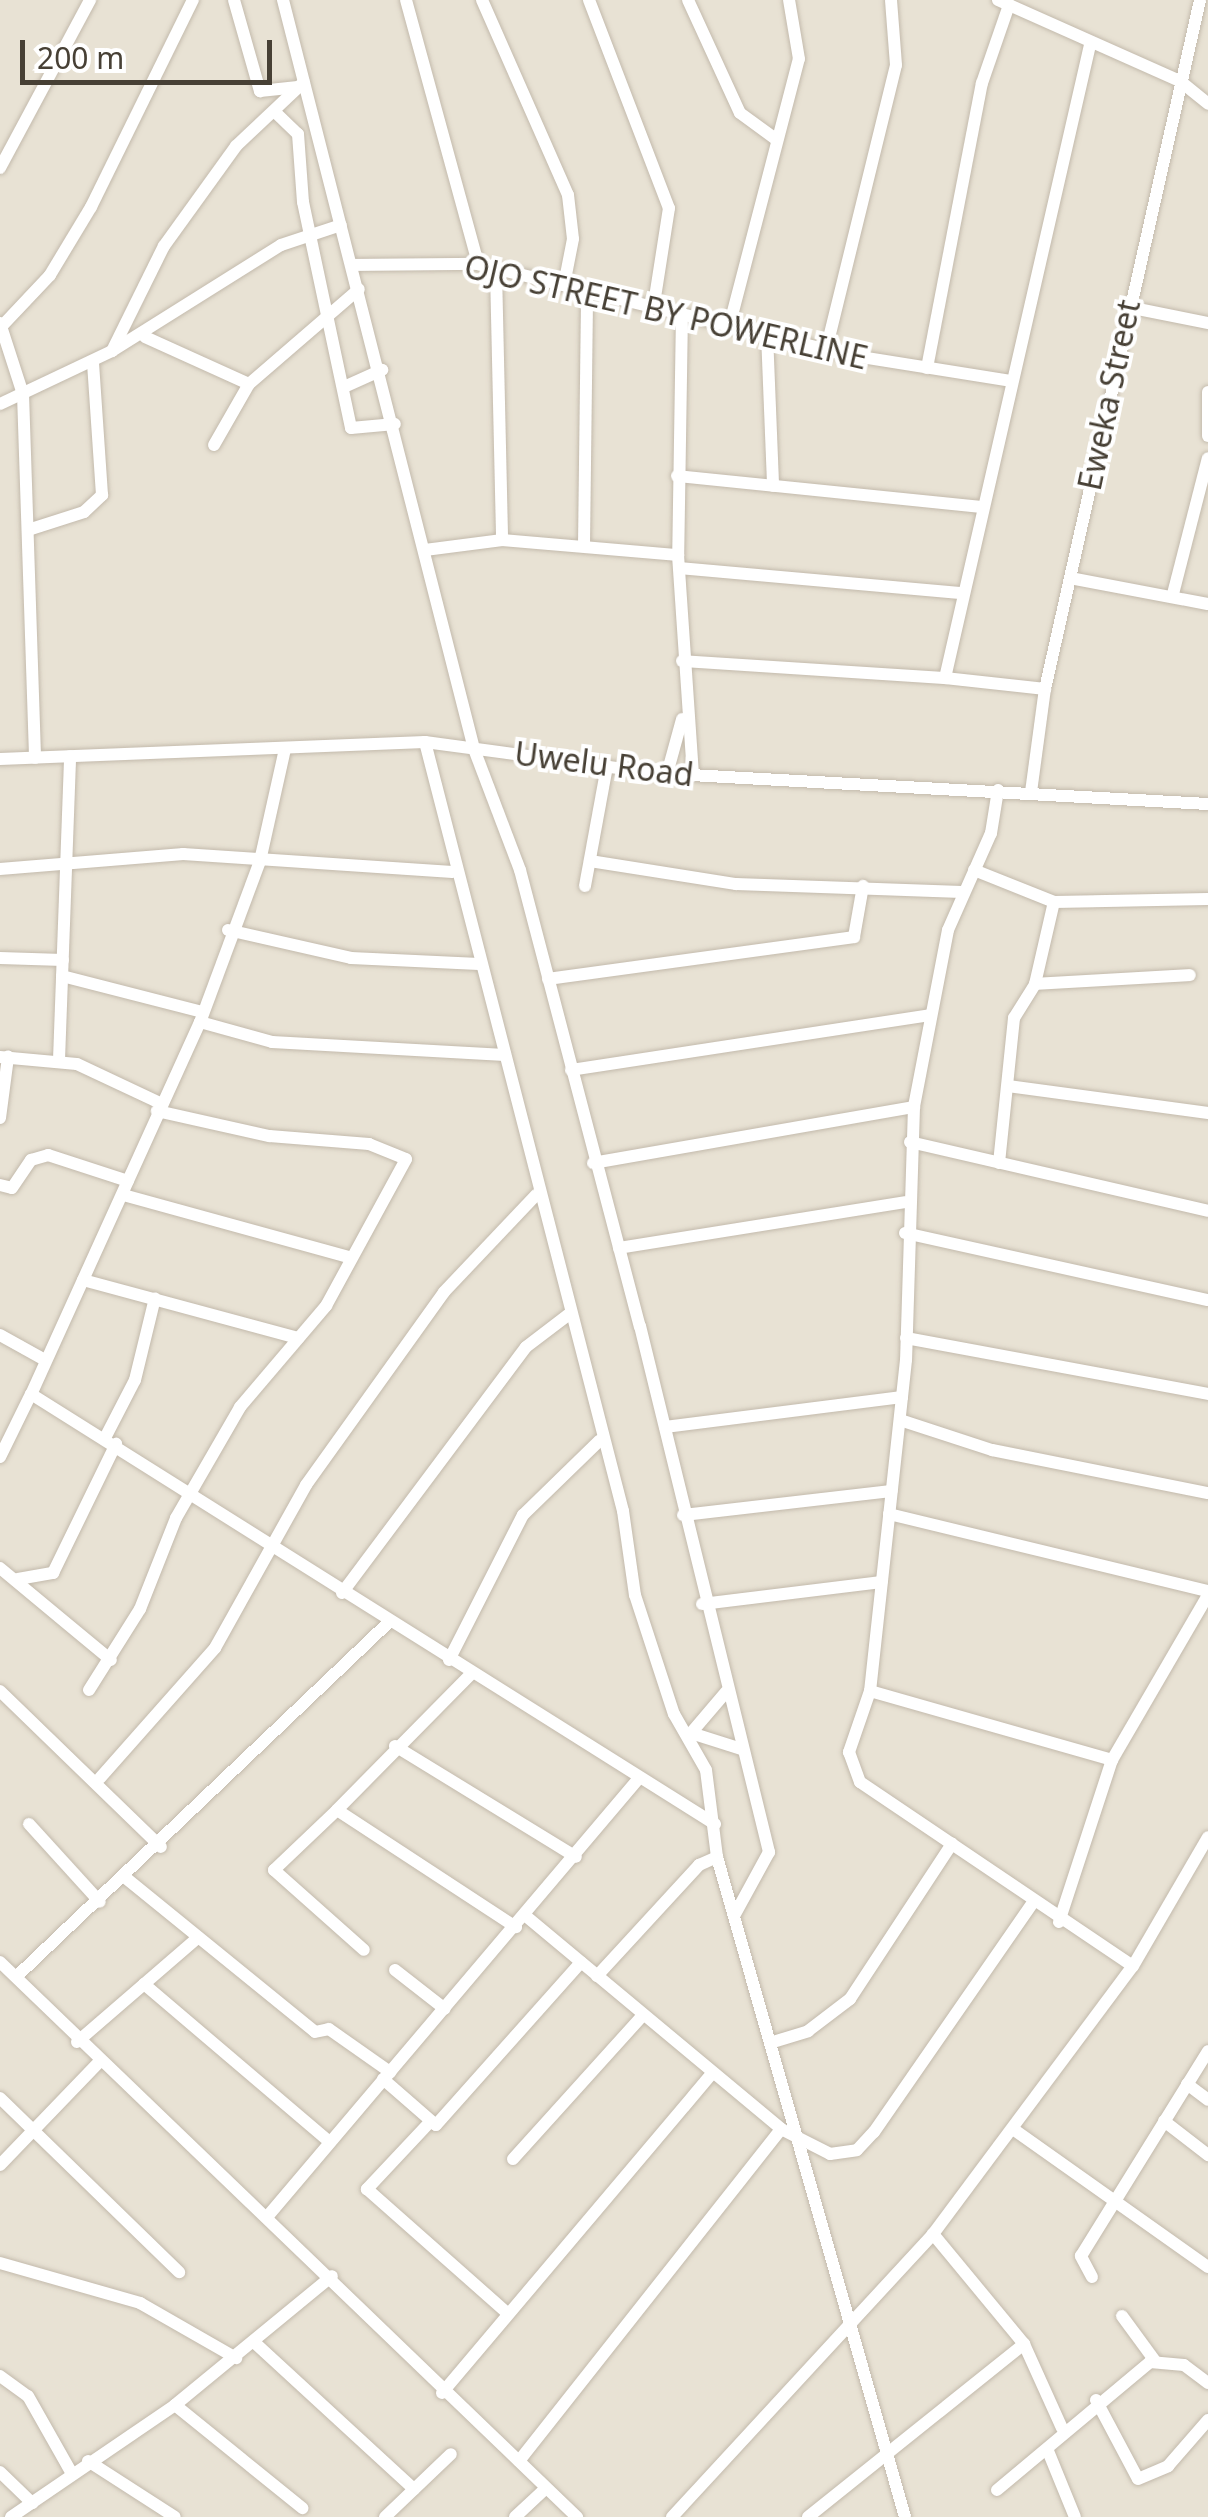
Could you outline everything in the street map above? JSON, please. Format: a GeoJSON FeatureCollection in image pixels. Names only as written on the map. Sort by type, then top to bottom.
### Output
{"type":"FeatureCollection","features":[{"type":"Feature","properties":{"kind":"street"},"geometry":{"type":"LineString","coordinates":[[0,168],[90,0]]}},
{"type":"Feature","properties":{"kind":"street"},"geometry":{"type":"LineString","coordinates":[[34,758],[23,394],[1,325],[50,276],[91,207],[193,0]]}},
{"type":"Feature","properties":{"kind":"street"},"geometry":{"type":"LineString","coordinates":[[234,0],[260,91],[301,84]]}},
{"type":"Feature","properties":{"kind":"street"},"geometry":{"type":"LineString","coordinates":[[285,0],[301,84],[382,370],[474,749],[548,979],[593,1163],[619,1248],[665,1428],[702,1604],[769,1852],[736,1914]]}},
{"type":"Feature","properties":{"kind":"street"},"geometry":{"type":"LineString","coordinates":[[406,0],[478,264]]}},
{"type":"Feature","properties":{"kind":"street"},"geometry":{"type":"LineString","coordinates":[[482,0],[568,195],[574,239],[564,284]]}},
{"type":"Feature","properties":{"kind":"street"},"geometry":{"type":"LineString","coordinates":[[589,0],[668,208],[654,304]]}},
{"type":"Feature","properties":{"kind":"street"},"geometry":{"type":"LineString","coordinates":[[688,0],[740,113],[777,140]]}},
{"type":"Feature","properties":{"kind":"street"},"geometry":{"type":"LineString","coordinates":[[730,326],[799,59],[790,0]]}},
{"type":"Feature","properties":{"kind":"street"},"geometry":{"type":"LineString","coordinates":[[827,346],[896,65],[891,0]]}},
{"type":"Feature","properties":{"kind":"street","name":"Eweka Street"},"geometry":{"type":"LineString","coordinates":[[1031,792],[1045,689],[1200,0]]}},
{"type":"Feature","properties":{"kind":"street"},"geometry":{"type":"LineString","coordinates":[[927,368],[982,82],[1003,3],[1090,45],[1180,81],[1208,104]]}},
{"type":"Feature","properties":{"kind":"street"},"geometry":{"type":"LineString","coordinates":[[944,678],[960,592],[1090,45]]}},
{"type":"Feature","properties":{"kind":"street"},"geometry":{"type":"LineString","coordinates":[[112,350],[164,246],[236,146],[301,84]]}},
{"type":"Feature","properties":{"kind":"street"},"geometry":{"type":"LineString","coordinates":[[275,112],[298,134],[310,236],[355,433],[396,424]]}},
{"type":"Feature","properties":{"kind":"street"},"geometry":{"type":"LineString","coordinates":[[298,134],[316,128]]}},
{"type":"Feature","properties":{"kind":"street"},"geometry":{"type":"LineString","coordinates":[[0,404],[146,336],[281,244],[341,225]]}},
{"type":"Feature","properties":{"kind":"street","name":"OJO STREET BY POWERLINE"},"geometry":{"type":"LineString","coordinates":[[354,265],[478,264],[654,304],[730,326],[927,368],[1011,381]]}},
{"type":"Feature","properties":{"kind":"street"},"geometry":{"type":"LineString","coordinates":[[496,271],[502,540]]}},
{"type":"Feature","properties":{"kind":"street"},"geometry":{"type":"LineString","coordinates":[[214,445],[249,384],[327,321],[359,288]]}},
{"type":"Feature","properties":{"kind":"street"},"geometry":{"type":"LineString","coordinates":[[584,546],[587,290]]}},
{"type":"Feature","properties":{"kind":"street"},"geometry":{"type":"LineString","coordinates":[[1128,307],[1208,323]]}},
{"type":"Feature","properties":{"kind":"street"},"geometry":{"type":"LineString","coordinates":[[682,313],[677,476],[679,562],[684,712],[693,775]]}},
{"type":"Feature","properties":{"kind":"street"},"geometry":{"type":"LineString","coordinates":[[767,334],[772,486]]}},
{"type":"Feature","properties":{"kind":"street"},"geometry":{"type":"LineString","coordinates":[[146,336],[249,384]]}},
{"type":"Feature","properties":{"kind":"street"},"geometry":{"type":"LineString","coordinates":[[28,530],[84,512],[102,495],[93,362]]}},
{"type":"Feature","properties":{"kind":"street"},"geometry":{"type":"LineString","coordinates":[[344,387],[382,370]]}},
{"type":"Feature","properties":{"kind":"street"},"geometry":{"type":"LineString","coordinates":[[1208,392],[1208,436]]}},
{"type":"Feature","properties":{"kind":"street"},"geometry":{"type":"LineString","coordinates":[[1173,594],[1208,458]]}},
{"type":"Feature","properties":{"kind":"street"},"geometry":{"type":"LineString","coordinates":[[677,476],[980,507]]}},
{"type":"Feature","properties":{"kind":"street"},"geometry":{"type":"LineString","coordinates":[[425,550],[502,540],[584,546],[679,562],[960,592]]}},
{"type":"Feature","properties":{"kind":"street"},"geometry":{"type":"LineString","coordinates":[[1070,578],[1173,594],[1208,604]]}},
{"type":"Feature","properties":{"kind":"street"},"geometry":{"type":"LineString","coordinates":[[682,661],[944,678],[1045,689]]}},
{"type":"Feature","properties":{"kind":"street"},"geometry":{"type":"LineString","coordinates":[[667,774],[684,712]]}},
{"type":"Feature","properties":{"kind":"street"},"geometry":{"type":"LineString","coordinates":[[425,742],[452,872],[506,1055],[536,1195],[600,1440],[635,1596],[674,1714],[691,1733],[715,1824],[717,1858],[773,2042],[795,2140],[891,2451],[905,2517]]}},
{"type":"Feature","properties":{"kind":"street","name":"Uwelu Road"},"geometry":{"type":"LineString","coordinates":[[0,759],[425,742],[667,774],[1208,804]]}},
{"type":"Feature","properties":{"kind":"street"},"geometry":{"type":"LineString","coordinates":[[0,1457],[127,1196],[128,1181],[158,1107],[201,1017],[228,930],[260,861],[285,749]]}},
{"type":"Feature","properties":{"kind":"street"},"geometry":{"type":"LineString","coordinates":[[58,1060],[70,756]]}},
{"type":"Feature","properties":{"kind":"street"},"geometry":{"type":"LineString","coordinates":[[585,886],[607,766]]}},
{"type":"Feature","properties":{"kind":"street"},"geometry":{"type":"LineString","coordinates":[[998,790],[974,870],[962,892],[930,1015],[914,1108],[905,1202],[906,1338],[900,1420],[870,1691],[851,1767],[1059,1922],[1133,1966]]}},
{"type":"Feature","properties":{"kind":"street"},"geometry":{"type":"LineString","coordinates":[[0,869],[183,854],[452,872]]}},
{"type":"Feature","properties":{"kind":"street"},"geometry":{"type":"LineString","coordinates":[[590,861],[736,884],[962,892]]}},
{"type":"Feature","properties":{"kind":"street"},"geometry":{"type":"LineString","coordinates":[[974,870],[1054,902],[1208,899]]}},
{"type":"Feature","properties":{"kind":"street"},"geometry":{"type":"LineString","coordinates":[[548,979],[854,937],[863,886]]}},
{"type":"Feature","properties":{"kind":"street"},"geometry":{"type":"LineString","coordinates":[[999,1163],[1014,1018],[1035,984],[1054,902]]}},
{"type":"Feature","properties":{"kind":"street"},"geometry":{"type":"LineString","coordinates":[[228,930],[351,958],[480,964]]}},
{"type":"Feature","properties":{"kind":"street"},"geometry":{"type":"LineString","coordinates":[[0,958],[63,960]]}},
{"type":"Feature","properties":{"kind":"street"},"geometry":{"type":"LineString","coordinates":[[1035,984],[1190,975]]}},
{"type":"Feature","properties":{"kind":"street"},"geometry":{"type":"LineString","coordinates":[[62,976],[272,1042],[506,1055]]}},
{"type":"Feature","properties":{"kind":"street"},"geometry":{"type":"LineString","coordinates":[[572,1070],[930,1015]]}},
{"type":"Feature","properties":{"kind":"street"},"geometry":{"type":"LineString","coordinates":[[0,1118],[4,1057],[58,1060],[158,1107],[405,1154],[352,1258],[298,1338],[240,1407],[194,1489],[112,1660],[88,1690]]}},
{"type":"Feature","properties":{"kind":"street"},"geometry":{"type":"LineString","coordinates":[[1008,1086],[1208,1113]]}},
{"type":"Feature","properties":{"kind":"street"},"geometry":{"type":"LineString","coordinates":[[593,1163],[914,1108]]}},
{"type":"Feature","properties":{"kind":"street"},"geometry":{"type":"LineString","coordinates":[[910,1142],[1208,1212]]}},
{"type":"Feature","properties":{"kind":"street"},"geometry":{"type":"LineString","coordinates":[[0,1185],[15,1186],[31,1160],[48,1155],[128,1181]]}},
{"type":"Feature","properties":{"kind":"street"},"geometry":{"type":"LineString","coordinates":[[100,1778],[215,1648],[271,1544],[444,1292],[536,1195]]}},
{"type":"Feature","properties":{"kind":"street"},"geometry":{"type":"LineString","coordinates":[[127,1196],[352,1258]]}},
{"type":"Feature","properties":{"kind":"street"},"geometry":{"type":"LineString","coordinates":[[619,1248],[905,1202]]}},
{"type":"Feature","properties":{"kind":"street"},"geometry":{"type":"LineString","coordinates":[[905,1233],[1208,1300]]}},
{"type":"Feature","properties":{"kind":"street"},"geometry":{"type":"LineString","coordinates":[[83,1280],[298,1338]]}},
{"type":"Feature","properties":{"kind":"street"},"geometry":{"type":"LineString","coordinates":[[18,1579],[53,1573],[135,1380],[154,1298]]}},
{"type":"Feature","properties":{"kind":"street"},"geometry":{"type":"LineString","coordinates":[[342,1593],[526,1346],[568,1315]]}},
{"type":"Feature","properties":{"kind":"street"},"geometry":{"type":"LineString","coordinates":[[0,1334],[44,1360]]}},
{"type":"Feature","properties":{"kind":"street"},"geometry":{"type":"LineString","coordinates":[[906,1338],[1208,1394]]}},
{"type":"Feature","properties":{"kind":"street"},"geometry":{"type":"LineString","coordinates":[[31,1394],[194,1489],[388,1623],[715,1824]]}},
{"type":"Feature","properties":{"kind":"street"},"geometry":{"type":"LineString","coordinates":[[665,1428],[902,1398]]}},
{"type":"Feature","properties":{"kind":"street"},"geometry":{"type":"LineString","coordinates":[[900,1420],[992,1450],[1208,1494]]}},
{"type":"Feature","properties":{"kind":"street"},"geometry":{"type":"LineString","coordinates":[[448,1660],[524,1515],[600,1440]]}},
{"type":"Feature","properties":{"kind":"street"},"geometry":{"type":"LineString","coordinates":[[682,1515],[892,1490]]}},
{"type":"Feature","properties":{"kind":"street"},"geometry":{"type":"LineString","coordinates":[[890,1514],[1208,1593],[1112,1760],[1059,1922]]}},
{"type":"Feature","properties":{"kind":"street"},"geometry":{"type":"LineString","coordinates":[[0,1568],[112,1660]]}},
{"type":"Feature","properties":{"kind":"street"},"geometry":{"type":"LineString","coordinates":[[702,1604],[882,1582]]}},
{"type":"Feature","properties":{"kind":"street"},"geometry":{"type":"LineString","coordinates":[[16,1977],[161,1847],[388,1623]]}},
{"type":"Feature","properties":{"kind":"street"},"geometry":{"type":"LineString","coordinates":[[364,1950],[274,1870],[337,1810],[395,1746],[472,1674]]}},
{"type":"Feature","properties":{"kind":"street"},"geometry":{"type":"LineString","coordinates":[[0,1690],[100,1778],[161,1847]]}},
{"type":"Feature","properties":{"kind":"street"},"geometry":{"type":"LineString","coordinates":[[870,1691],[1112,1760]]}},
{"type":"Feature","properties":{"kind":"street"},"geometry":{"type":"LineString","coordinates":[[691,1733],[726,1692]]}},
{"type":"Feature","properties":{"kind":"street"},"geometry":{"type":"LineString","coordinates":[[691,1733],[742,1749]]}},
{"type":"Feature","properties":{"kind":"street"},"geometry":{"type":"LineString","coordinates":[[395,1746],[576,1857]]}},
{"type":"Feature","properties":{"kind":"street"},"geometry":{"type":"LineString","coordinates":[[267,2217],[325,2138],[527,1917],[639,1778]]}},
{"type":"Feature","properties":{"kind":"street"},"geometry":{"type":"LineString","coordinates":[[337,1810],[516,1927]]}},
{"type":"Feature","properties":{"kind":"street"},"geometry":{"type":"LineString","coordinates":[[29,1824],[100,1902]]}},
{"type":"Feature","properties":{"kind":"street"},"geometry":{"type":"LineString","coordinates":[[672,2517],[933,2234],[1133,1966],[1208,1837]]}},
{"type":"Feature","properties":{"kind":"street"},"geometry":{"type":"LineString","coordinates":[[773,2042],[808,2031],[850,1998],[952,1844]]}},
{"type":"Feature","properties":{"kind":"street"},"geometry":{"type":"LineString","coordinates":[[597,1976],[698,1865],[717,1858]]}},
{"type":"Feature","properties":{"kind":"street"},"geometry":{"type":"LineString","coordinates":[[127,1878],[195,1940],[315,2032],[329,2029],[386,2075],[429,2124]]}},
{"type":"Feature","properties":{"kind":"street"},"geometry":{"type":"LineString","coordinates":[[527,1917],[781,2130],[830,2154],[856,2150],[1034,1901]]}},
{"type":"Feature","properties":{"kind":"street"},"geometry":{"type":"LineString","coordinates":[[77,2042],[195,1940]]}},
{"type":"Feature","properties":{"kind":"street"},"geometry":{"type":"LineString","coordinates":[[0,1962],[77,2042],[332,2276],[442,2393],[577,2517]]}},
{"type":"Feature","properties":{"kind":"street"},"geometry":{"type":"LineString","coordinates":[[507,2313],[368,2191],[581,1962]]}},
{"type":"Feature","properties":{"kind":"street"},"geometry":{"type":"LineString","coordinates":[[395,1970],[445,2009]]}},
{"type":"Feature","properties":{"kind":"street"},"geometry":{"type":"LineString","coordinates":[[144,1984],[325,2138]]}},
{"type":"Feature","properties":{"kind":"street"},"geometry":{"type":"LineString","coordinates":[[513,2159],[643,2016]]}},
{"type":"Feature","properties":{"kind":"street"},"geometry":{"type":"LineString","coordinates":[[1092,2277],[1079,2264],[1114,2200],[1208,2051]]}},
{"type":"Feature","properties":{"kind":"street"},"geometry":{"type":"LineString","coordinates":[[0,2165],[36,2137],[100,2061]]}},
{"type":"Feature","properties":{"kind":"street"},"geometry":{"type":"LineString","coordinates":[[442,2393],[712,2074]]}},
{"type":"Feature","properties":{"kind":"street"},"geometry":{"type":"LineString","coordinates":[[1187,2084],[1208,2100]]}},
{"type":"Feature","properties":{"kind":"street"},"geometry":{"type":"LineString","coordinates":[[0,2098],[179,2272]]}},
{"type":"Feature","properties":{"kind":"street"},"geometry":{"type":"LineString","coordinates":[[1164,2121],[1208,2155]]}},
{"type":"Feature","properties":{"kind":"street"},"geometry":{"type":"LineString","coordinates":[[519,2461],[781,2130]]}},
{"type":"Feature","properties":{"kind":"street"},"geometry":{"type":"LineString","coordinates":[[1013,2130],[1208,2267]]}},
{"type":"Feature","properties":{"kind":"street"},"geometry":{"type":"LineString","coordinates":[[933,2234],[1024,2344],[1062,2428]]}},
{"type":"Feature","properties":{"kind":"street"},"geometry":{"type":"LineString","coordinates":[[0,2262],[140,2303],[236,2358]]}},
{"type":"Feature","properties":{"kind":"street"},"geometry":{"type":"LineString","coordinates":[[11,2517],[71,2472],[175,2404],[332,2276]]}},
{"type":"Feature","properties":{"kind":"street"},"geometry":{"type":"LineString","coordinates":[[1122,2316],[1155,2362]]}},
{"type":"Feature","properties":{"kind":"street"},"geometry":{"type":"LineString","coordinates":[[255,2342],[414,2489]]}},
{"type":"Feature","properties":{"kind":"street"},"geometry":{"type":"LineString","coordinates":[[808,2517],[1024,2344]]}},
{"type":"Feature","properties":{"kind":"street"},"geometry":{"type":"LineString","coordinates":[[997,2490],[1048,2450],[1062,2428],[1096,2400],[1155,2362],[1184,2365],[1208,2383]]}},
{"type":"Feature","properties":{"kind":"street"},"geometry":{"type":"LineString","coordinates":[[0,2376],[28,2396],[71,2472]]}},
{"type":"Feature","properties":{"kind":"street"},"geometry":{"type":"LineString","coordinates":[[1096,2400],[1138,2479],[1168,2466],[1208,2420]]}},
{"type":"Feature","properties":{"kind":"street"},"geometry":{"type":"LineString","coordinates":[[175,2404],[302,2508]]}},
{"type":"Feature","properties":{"kind":"street"},"geometry":{"type":"LineString","coordinates":[[1048,2450],[1075,2517]]}},
{"type":"Feature","properties":{"kind":"street"},"geometry":{"type":"LineString","coordinates":[[385,2517],[451,2454]]}},
{"type":"Feature","properties":{"kind":"street"},"geometry":{"type":"LineString","coordinates":[[88,2461],[164,2515]]}},
{"type":"Feature","properties":{"kind":"street"},"geometry":{"type":"LineString","coordinates":[[0,2472],[32,2503]]}},
{"type":"Feature","properties":{"kind":"street"},"geometry":{"type":"LineString","coordinates":[[515,2517],[546,2488]]}},
{"type":"Feature","properties":{"kind":"shaded area"},"geometry":{"type":"Polygon","coordinates":[[[0,0],[1208,0],[1208,2517],[0,2517],[0,0]]]}}]}
